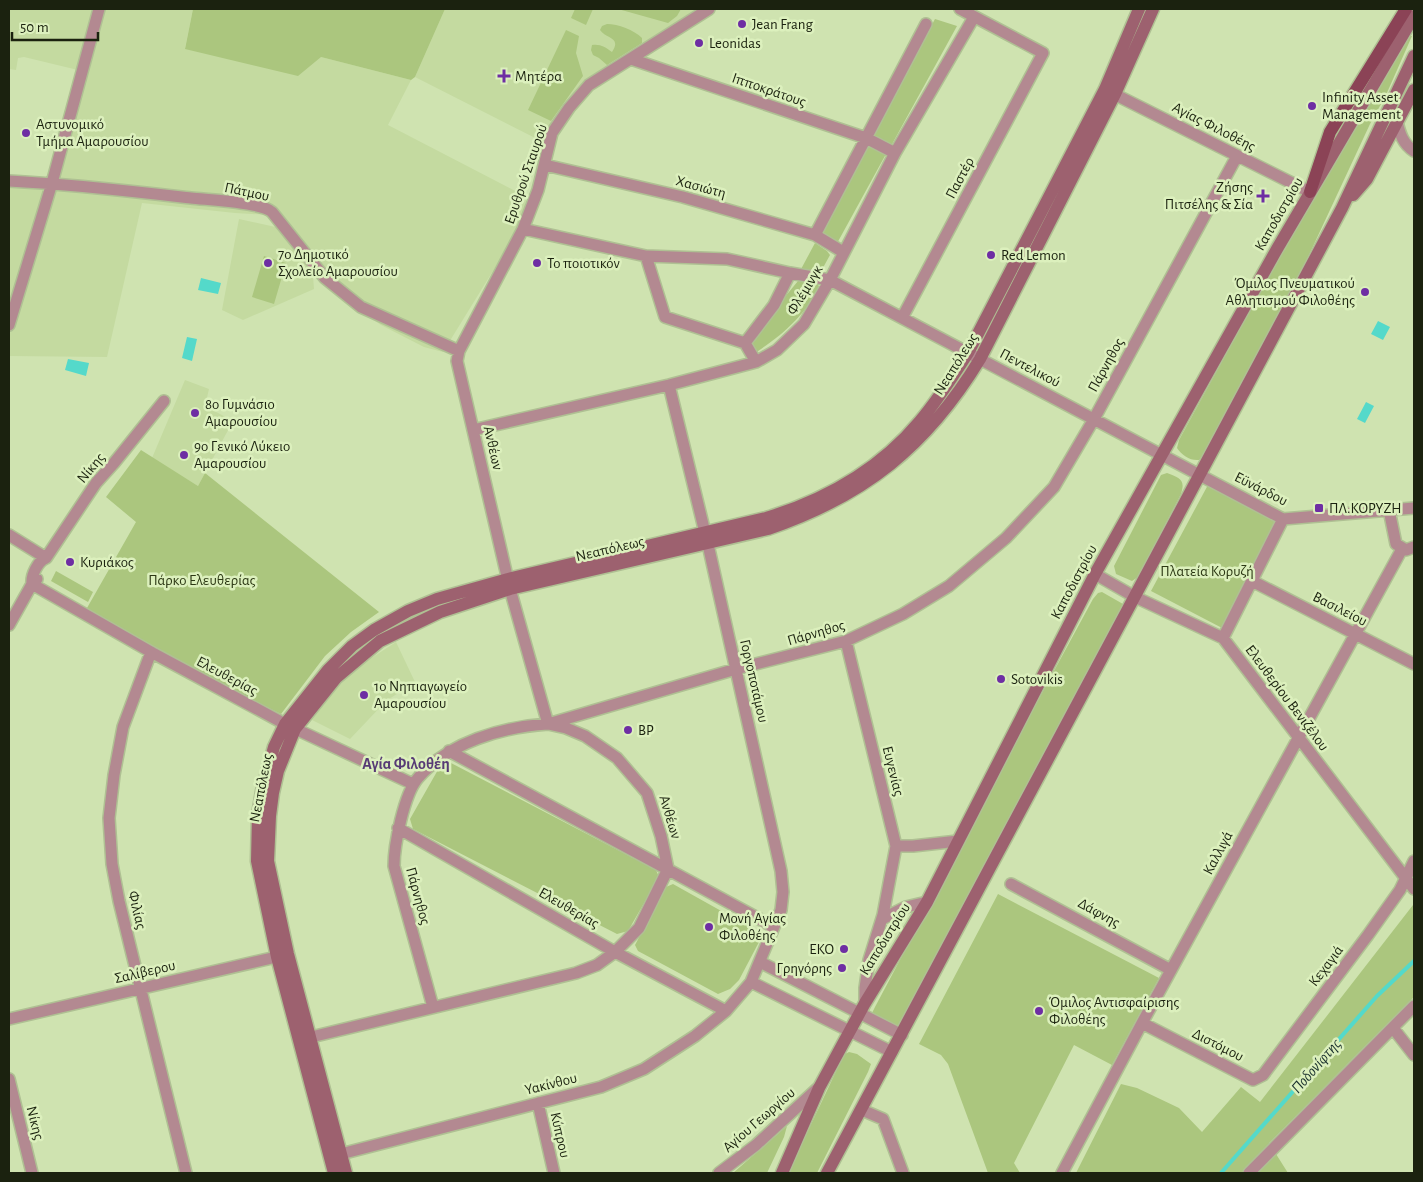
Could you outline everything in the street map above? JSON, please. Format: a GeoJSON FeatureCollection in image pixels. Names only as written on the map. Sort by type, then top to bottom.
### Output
{"type":"FeatureCollection","features":[{"type":"Feature","properties":{"kind":"main road","name":"Νεαπόλεως"},"geometry":{"type":"LineString","coordinates":[[706,537],[768,529],[798,519],[826,506],[872,478],[903,455],[926,433],[960,391],[980,359],[1110,92],[1139,9]]}},
{"type":"Feature","properties":{"kind":"main road","name":"Νεαπόλεως"},"geometry":{"type":"LineString","coordinates":[[346,1173],[335,1155],[283,956],[260,880],[256,846],[258,815],[266,769],[274,747],[290,727],[328,670],[352,646],[374,630],[408,611],[437,599],[509,584],[706,537],[794,510],[822,497],[872,466],[918,423],[943,392],[968,353],[1153,9]]}},
{"type":"Feature","properties":{"kind":"main road"},"geometry":{"type":"LineString","coordinates":[[1310,192],[1330,132],[1406,9]]}},
{"type":"Feature","properties":{"kind":"main road","name":"Καποδιστρίου"},"geometry":{"type":"LineString","coordinates":[[782,1173],[818,1088],[862,1008],[927,902],[1095,574],[1310,192],[1414,16]]}},
{"type":"Feature","properties":{"kind":"main road"},"geometry":{"type":"LineString","coordinates":[[827,1173],[1342,208],[1414,56]]}},
{"type":"Feature","properties":{"kind":"main road"},"geometry":{"type":"LineString","coordinates":[[1342,208],[1367,179],[1414,90]]}},
{"type":"Feature","properties":{"kind":"main road","name":"Νεαπόλεως"},"geometry":{"type":"LineString","coordinates":[[334,1173],[335,1155]]}},
{"type":"Feature","properties":{"kind":"street"},"geometry":{"type":"LineString","coordinates":[[9,325],[52,183],[99,9]]}},
{"type":"Feature","properties":{"kind":"street","name":"Ερυθρού Σταυρού"},"geometry":{"type":"LineString","coordinates":[[459,351],[524,229],[545,166],[552,133],[579,95],[589,85],[709,9]]}},
{"type":"Feature","properties":{"kind":"street"},"geometry":{"type":"LineString","coordinates":[[960,9],[974,16]]}},
{"type":"Feature","properties":{"kind":"street","name":"Παστέρ"},"geometry":{"type":"LineString","coordinates":[[902,318],[1043,53],[974,16]]}},
{"type":"Feature","properties":{"kind":"street","name":"Φλέμινγκ"},"geometry":{"type":"LineString","coordinates":[[473,430],[669,385],[756,362],[777,350],[804,324],[830,280],[895,153],[974,16]]}},
{"type":"Feature","properties":{"kind":"street"},"geometry":{"type":"LineString","coordinates":[[815,235],[926,24]]}},
{"type":"Feature","properties":{"kind":"street","name":"Ιπποκράτους"},"geometry":{"type":"LineString","coordinates":[[631,59],[866,138],[895,153]]}},
{"type":"Feature","properties":{"kind":"street","name":"Αγίας Φιλοθέης"},"geometry":{"type":"LineString","coordinates":[[1110,92],[1310,192]]}},
{"type":"Feature","properties":{"kind":"street"},"geometry":{"type":"LineString","coordinates":[[1397,122],[1401,137],[1409,148],[1414,151]]}},
{"type":"Feature","properties":{"kind":"street","name":"Πάρνηθος"},"geometry":{"type":"LineString","coordinates":[[433,1007],[394,866],[398,828],[413,784],[418,778],[449,751],[494,733],[520,727],[548,724],[736,670],[846,641],[903,614],[949,586],[1006,538],[1054,487],[1094,419],[1237,156]]}},
{"type":"Feature","properties":{"kind":"street","name":"Χασιώτη"},"geometry":{"type":"LineString","coordinates":[[545,166],[683,197],[815,235],[843,252]]}},
{"type":"Feature","properties":{"kind":"street","name":"Πάτμου"},"geometry":{"type":"LineString","coordinates":[[9,181],[52,183],[266,208],[272,212],[325,278],[361,307],[459,351]]}},
{"type":"Feature","properties":{"kind":"street","name":"Πεντελικού"},"geometry":{"type":"LineString","coordinates":[[524,229],[646,256],[727,259],[830,280],[1162,455]]}},
{"type":"Feature","properties":{"kind":"street"},"geometry":{"type":"LineString","coordinates":[[646,256],[665,317],[745,343],[756,362]]}},
{"type":"Feature","properties":{"kind":"street"},"geometry":{"type":"LineString","coordinates":[[745,343],[774,305],[790,273]]}},
{"type":"Feature","properties":{"kind":"street","name":"Ανθέων"},"geometry":{"type":"LineString","coordinates":[[459,351],[457,361],[459,371],[509,584],[548,724],[566,728],[585,736],[617,758],[641,786],[646,794],[661,836],[668,869]]}},
{"type":"Feature","properties":{"kind":"street","name":"Γοργοποτάμου"},"geometry":{"type":"LineString","coordinates":[[669,385],[706,537],[782,871],[783,892],[781,910],[751,982]]}},
{"type":"Feature","properties":{"kind":"street","name":"Νίκης"},"geometry":{"type":"LineString","coordinates":[[9,625],[32,584],[31,579],[41,560],[46,558],[96,483],[114,464],[164,402]]}},
{"type":"Feature","properties":{"kind":"street","name":"Εϋνάρδου"},"geometry":{"type":"LineString","coordinates":[[1162,455],[1283,519],[1414,508]]}},
{"type":"Feature","properties":{"kind":"street"},"geometry":{"type":"LineString","coordinates":[[1389,510],[1396,544],[1402,549],[1410,550],[1414,547]]}},
{"type":"Feature","properties":{"kind":"street"},"geometry":{"type":"LineString","coordinates":[[1223,638],[1283,519]]}},
{"type":"Feature","properties":{"kind":"street"},"geometry":{"type":"LineString","coordinates":[[9,535],[46,558]]}},
{"type":"Feature","properties":{"kind":"street","name":"Καλλιγά"},"geometry":{"type":"LineString","coordinates":[[1062,1173],[1142,1022],[1402,549]]}},
{"type":"Feature","properties":{"kind":"street","name":"Ελευθερίου Βενιζέλου"},"geometry":{"type":"LineString","coordinates":[[1095,574],[1135,597],[1223,638],[1414,889]]}},
{"type":"Feature","properties":{"kind":"street","name":"Βασιλείου"},"geometry":{"type":"LineString","coordinates":[[1252,581],[1414,664]]}},
{"type":"Feature","properties":{"kind":"street","name":"Ελευθερίας"},"geometry":{"type":"LineString","coordinates":[[32,584],[151,652],[290,727],[413,784]]}},
{"type":"Feature","properties":{"kind":"street","name":"Ευγενίας"},"geometry":{"type":"LineString","coordinates":[[846,641],[896,846]]}},
{"type":"Feature","properties":{"kind":"street","name":"Φιλίας"},"geometry":{"type":"LineString","coordinates":[[151,652],[123,727],[109,818],[112,864],[118,901],[186,1173]]}},
{"type":"Feature","properties":{"kind":"street"},"geometry":{"type":"LineString","coordinates":[[449,751],[774,927]]}},
{"type":"Feature","properties":{"kind":"street","name":"Ελευθερίας"},"geometry":{"type":"LineString","coordinates":[[398,828],[615,952],[726,1011]]}},
{"type":"Feature","properties":{"kind":"street"},"geometry":{"type":"LineString","coordinates":[[862,1008],[869,960],[882,919],[896,846],[958,842]]}},
{"type":"Feature","properties":{"kind":"street","name":"Κεχαγιά"},"geometry":{"type":"LineString","coordinates":[[1253,1080],[1263,1075],[1368,935],[1400,890],[1414,861]]}},
{"type":"Feature","properties":{"kind":"street"},"geometry":{"type":"LineString","coordinates":[[304,1038],[576,973],[597,965],[615,952],[639,928],[668,869]]}},
{"type":"Feature","properties":{"kind":"street","name":"Δάφνης"},"geometry":{"type":"LineString","coordinates":[[1011,884],[1171,970]]}},
{"type":"Feature","properties":{"kind":"street"},"geometry":{"type":"LineString","coordinates":[[882,919],[906,907],[927,902]]}},
{"type":"Feature","properties":{"kind":"street","name":"Σαλίβερου"},"geometry":{"type":"LineString","coordinates":[[9,1019],[283,956]]}},
{"type":"Feature","properties":{"kind":"street"},"geometry":{"type":"LineString","coordinates":[[760,962],[862,1008],[902,1035]]}},
{"type":"Feature","properties":{"kind":"street"},"geometry":{"type":"LineString","coordinates":[[751,982],[850,1029],[892,1052]]}},
{"type":"Feature","properties":{"kind":"street","name":"Υακίνθου"},"geometry":{"type":"LineString","coordinates":[[335,1155],[601,1087],[644,1069],[696,1036],[726,1011],[751,982]]}},
{"type":"Feature","properties":{"kind":"street"},"geometry":{"type":"LineString","coordinates":[[1249,1173],[1414,1006]]}},
{"type":"Feature","properties":{"kind":"street","name":"Διστόμου"},"geometry":{"type":"LineString","coordinates":[[1142,1022],[1253,1080]]}},
{"type":"Feature","properties":{"kind":"street"},"geometry":{"type":"LineString","coordinates":[[1393,1028],[1414,1055]]}},
{"type":"Feature","properties":{"kind":"street","name":"Νίκης"},"geometry":{"type":"LineString","coordinates":[[9,1079],[14,1118],[32,1173]]}},
{"type":"Feature","properties":{"kind":"street","name":"Αγίου Γεωργίου"},"geometry":{"type":"LineString","coordinates":[[719,1173],[763,1139],[818,1088]]}},
{"type":"Feature","properties":{"kind":"street","name":"Κύπρου"},"geometry":{"type":"LineString","coordinates":[[538,1103],[554,1173]]}},
{"type":"Feature","properties":{"kind":"street"},"geometry":{"type":"LineString","coordinates":[[862,1110],[883,1119],[903,1173]]}},
{"type":"Feature","properties":{"kind":"shaded area"},"geometry":{"type":"Polygon","coordinates":[[[9,9],[193,9],[185,48],[321,57],[411,80],[388,125],[527,197],[520,227],[443,352],[424,347],[381,325],[348,303],[272,215],[142,203],[107,357],[9,356],[9,184],[48,185],[78,70],[24,57],[18,58],[16,70],[9,69],[9,9]]]}},
{"type":"Feature","properties":{"kind":"shaded area","name":"Μητέρα"},"geometry":{"type":"Polygon","coordinates":[[[445,9],[701,9],[644,47],[587,79],[547,144],[415,77],[445,9]]]}},
{"type":"Feature","properties":{"kind":"shaded area","name":"7ο Δημοτικό Σχολείο Αμαρουσίου"},"geometry":{"type":"Polygon","coordinates":[[[239,219],[280,228],[298,251],[313,276],[314,289],[243,320],[222,310],[239,219]]]}},
{"type":"Feature","properties":{"kind":"shaded area"},"geometry":{"type":"Polygon","coordinates":[[[185,380],[209,389],[205,406],[233,421],[198,486],[152,458],[185,380]]]}},
{"type":"Feature","properties":{"kind":"shaded area","name":"1ο Νηπιαγωγείο Αμαρουσίου"},"geometry":{"type":"Polygon","coordinates":[[[396,642],[415,682],[386,701],[350,739],[312,720],[337,688],[356,668],[396,642]]]}},
{"type":"Feature","properties":{"kind":"green space"},"geometry":{"type":"Polygon","coordinates":[[[193,9],[445,9],[415,77],[411,80],[321,57],[298,76],[185,49],[193,9]]]}},
{"type":"Feature","properties":{"kind":"green space"},"geometry":{"type":"Polygon","coordinates":[[[575,9],[593,9],[586,25],[571,18],[575,9]]]}},
{"type":"Feature","properties":{"kind":"green space"},"geometry":{"type":"Polygon","coordinates":[[[618,9],[681,9],[677,16],[668,23],[618,9]]]}},
{"type":"Feature","properties":{"kind":"green space"},"geometry":{"type":"Polygon","coordinates":[[[935,19],[957,26],[891,146],[872,136],[935,19]]]}},
{"type":"Feature","properties":{"kind":"green space"},"geometry":{"type":"Polygon","coordinates":[[[607,24],[621,26],[635,32],[642,38],[642,43],[607,65],[593,55],[591,50],[592,45],[598,45],[612,52],[615,47],[614,41],[600,30],[602,26],[607,24]]]}},
{"type":"Feature","properties":{"kind":"green space"},"geometry":{"type":"Polygon","coordinates":[[[566,30],[579,36],[576,53],[583,76],[551,121],[528,110],[566,30]]]}},
{"type":"Feature","properties":{"kind":"green space"},"geometry":{"type":"Polygon","coordinates":[[[1412,36],[1386,95],[1370,124],[1295,285],[1205,453],[1199,460],[1192,460],[1186,457],[1177,448],[1179,440],[1278,259],[1404,42],[1412,36]]]}},
{"type":"Feature","properties":{"kind":"green space"},"geometry":{"type":"Polygon","coordinates":[[[869,144],[886,154],[835,247],[820,238],[869,144]]]}},
{"type":"Feature","properties":{"kind":"green space"},"geometry":{"type":"Polygon","coordinates":[[[815,243],[830,255],[819,275],[800,271],[815,243]]]}},
{"type":"Feature","properties":{"kind":"green space"},"geometry":{"type":"Polygon","coordinates":[[[264,256],[286,263],[274,304],[252,297],[264,256]]]}},
{"type":"Feature","properties":{"kind":"green space"},"geometry":{"type":"Polygon","coordinates":[[[803,280],[816,283],[819,286],[807,307],[781,334],[750,356],[747,343],[798,281],[803,280]]]}},
{"type":"Feature","properties":{"kind":"green space","name":"Πάρκο Ελευθερίας"},"geometry":{"type":"Polygon","coordinates":[[[141,450],[198,486],[205,473],[379,612],[351,632],[325,656],[281,714],[149,650],[83,615],[136,522],[106,497],[141,450]]]}},
{"type":"Feature","properties":{"kind":"green space"},"geometry":{"type":"Polygon","coordinates":[[[1167,473],[1182,482],[1181,494],[1138,577],[1132,581],[1116,574],[1114,566],[1161,475],[1167,473]]]}},
{"type":"Feature","properties":{"kind":"green space","name":"Πλατεία Κορυζή"},"geometry":{"type":"Polygon","coordinates":[[[1209,483],[1275,522],[1224,629],[1151,591],[1209,483]]]}},
{"type":"Feature","properties":{"kind":"green space"},"geometry":{"type":"Polygon","coordinates":[[[56,571],[93,592],[88,602],[51,581],[56,571]]]}},
{"type":"Feature","properties":{"kind":"green space"},"geometry":{"type":"Polygon","coordinates":[[[1102,592],[1123,604],[1124,608],[898,1027],[875,1017],[872,1013],[875,1007],[1036,704],[1093,599],[1098,593],[1102,592]]]}},
{"type":"Feature","properties":{"kind":"green space"},"geometry":{"type":"Polygon","coordinates":[[[451,763],[656,870],[659,877],[628,931],[617,934],[413,829],[410,819],[439,768],[451,763]]]}},
{"type":"Feature","properties":{"kind":"green space"},"geometry":{"type":"Polygon","coordinates":[[[673,884],[757,931],[759,942],[739,980],[730,989],[718,994],[638,951],[635,945],[666,887],[673,884]]]}},
{"type":"Feature","properties":{"kind":"green space","name":"Όμιλος Αντισφαίρισης Φιλοθέης"},"geometry":{"type":"Polygon","coordinates":[[[998,894],[1159,978],[1112,1065],[1074,1045],[1014,1163],[1020,1173],[988,1173],[948,1064],[941,1055],[919,1044],[998,894]]]}},
{"type":"Feature","properties":{"kind":"green space"},"geometry":{"type":"Polygon","coordinates":[[[1413,905],[1414,997],[1269,1143],[1288,1173],[1076,1173],[1121,1084],[1137,1088],[1179,1108],[1202,1132],[1241,1087],[1260,1102],[1413,905]]]}},
{"type":"Feature","properties":{"kind":"green space"},"geometry":{"type":"Polygon","coordinates":[[[849,1052],[857,1054],[871,1064],[868,1072],[817,1173],[788,1173],[840,1063],[845,1054],[849,1052]]]}},
{"type":"Feature","properties":{"kind":"green space"},"geometry":{"type":"Polygon","coordinates":[[[787,1126],[784,1137],[767,1173],[733,1173],[787,1126]]]}},
{"type":"Feature","properties":{"kind":"water"},"geometry":{"type":"Polygon","coordinates":[[[201,278],[221,283],[218,294],[198,290],[201,278]]]}},
{"type":"Feature","properties":{"kind":"water"},"geometry":{"type":"Polygon","coordinates":[[[1378,321],[1390,327],[1383,340],[1371,334],[1378,321]]]}},
{"type":"Feature","properties":{"kind":"water"},"geometry":{"type":"Polygon","coordinates":[[[187,337],[197,339],[192,361],[182,358],[187,337]]]}},
{"type":"Feature","properties":{"kind":"water"},"geometry":{"type":"Polygon","coordinates":[[[68,359],[89,363],[86,376],[65,370],[68,359]]]}},
{"type":"Feature","properties":{"kind":"water"},"geometry":{"type":"Polygon","coordinates":[[[1366,402],[1374,406],[1365,423],[1357,419],[1366,402]]]}},
{"type":"Feature","properties":{"kind":"waterway","name":"Ποδονίφτης"},"geometry":{"type":"LineString","coordinates":[[1221,1173],[1377,996],[1414,961]]}},
{"type":"Feature","properties":{"kind":"place","name":"Jean Frang"},"geometry":{"type":"Point","coordinates":[742,24]}},
{"type":"Feature","properties":{"kind":"place","name":"Leonidas"},"geometry":{"type":"Point","coordinates":[699,43]}},
{"type":"Feature","properties":{"kind":"place","name":"Μητέρα"},"geometry":{"type":"Point","coordinates":[504,76]}},
{"type":"Feature","properties":{"kind":"place","name":"Infinity Asset Management"},"geometry":{"type":"Point","coordinates":[1312,106]}},
{"type":"Feature","properties":{"kind":"place","name":"Αστυνομικό Τμήμα Αμαρουσίου"},"geometry":{"type":"Point","coordinates":[26,133]}},
{"type":"Feature","properties":{"kind":"place","name":"Ζήσης Πιτσέλης & Σία"},"geometry":{"type":"Point","coordinates":[1263,196]}},
{"type":"Feature","properties":{"kind":"place","name":"Red Lemon"},"geometry":{"type":"Point","coordinates":[991,255]}},
{"type":"Feature","properties":{"kind":"place","name":"7ο Δημοτικό Σχολείο Αμαρουσίου"},"geometry":{"type":"Point","coordinates":[268,263]}},
{"type":"Feature","properties":{"kind":"place","name":"Το ποιοτικόν"},"geometry":{"type":"Point","coordinates":[537,263]}},
{"type":"Feature","properties":{"kind":"place","name":"Όμιλος Πνευματικού Αθλητισμού Φιλοθέης"},"geometry":{"type":"Point","coordinates":[1365,292]}},
{"type":"Feature","properties":{"kind":"place","name":"8ο Γυμνάσιο Αμαρουσίου"},"geometry":{"type":"Point","coordinates":[195,413]}},
{"type":"Feature","properties":{"kind":"place","name":"9ο Γενικό Λύκειο Αμαρουσίου"},"geometry":{"type":"Point","coordinates":[184,455]}},
{"type":"Feature","properties":{"kind":"place","name":"ΠΛ.ΚΟΡΥΖΗ"},"geometry":{"type":"Point","coordinates":[1319,508]}},
{"type":"Feature","properties":{"kind":"place","name":"Κυριάκος"},"geometry":{"type":"Point","coordinates":[70,562]}},
{"type":"Feature","properties":{"kind":"place","name":"Sotovikis"},"geometry":{"type":"Point","coordinates":[1001,679]}},
{"type":"Feature","properties":{"kind":"place","name":"1ο Νηπιαγωγείο Αμαρουσίου"},"geometry":{"type":"Point","coordinates":[364,695]}},
{"type":"Feature","properties":{"kind":"place","name":"BP"},"geometry":{"type":"Point","coordinates":[628,730]}},
{"type":"Feature","properties":{"kind":"place","name":"Μονή Αγίας Φιλοθέης"},"geometry":{"type":"Point","coordinates":[709,927]}},
{"type":"Feature","properties":{"kind":"place","name":"EKO"},"geometry":{"type":"Point","coordinates":[844,949]}},
{"type":"Feature","properties":{"kind":"place","name":"Γρηγόρης"},"geometry":{"type":"Point","coordinates":[842,968]}},
{"type":"Feature","properties":{"kind":"place","name":"Όμιλος Αντισφαίρισης Φιλοθέης"},"geometry":{"type":"Point","coordinates":[1039,1011]}},
{"type":"Feature","properties":{"kind":"district","name":"Αγία Φιλοθέη"},"geometry":{"type":"Point","coordinates":[406,764]}}]}
